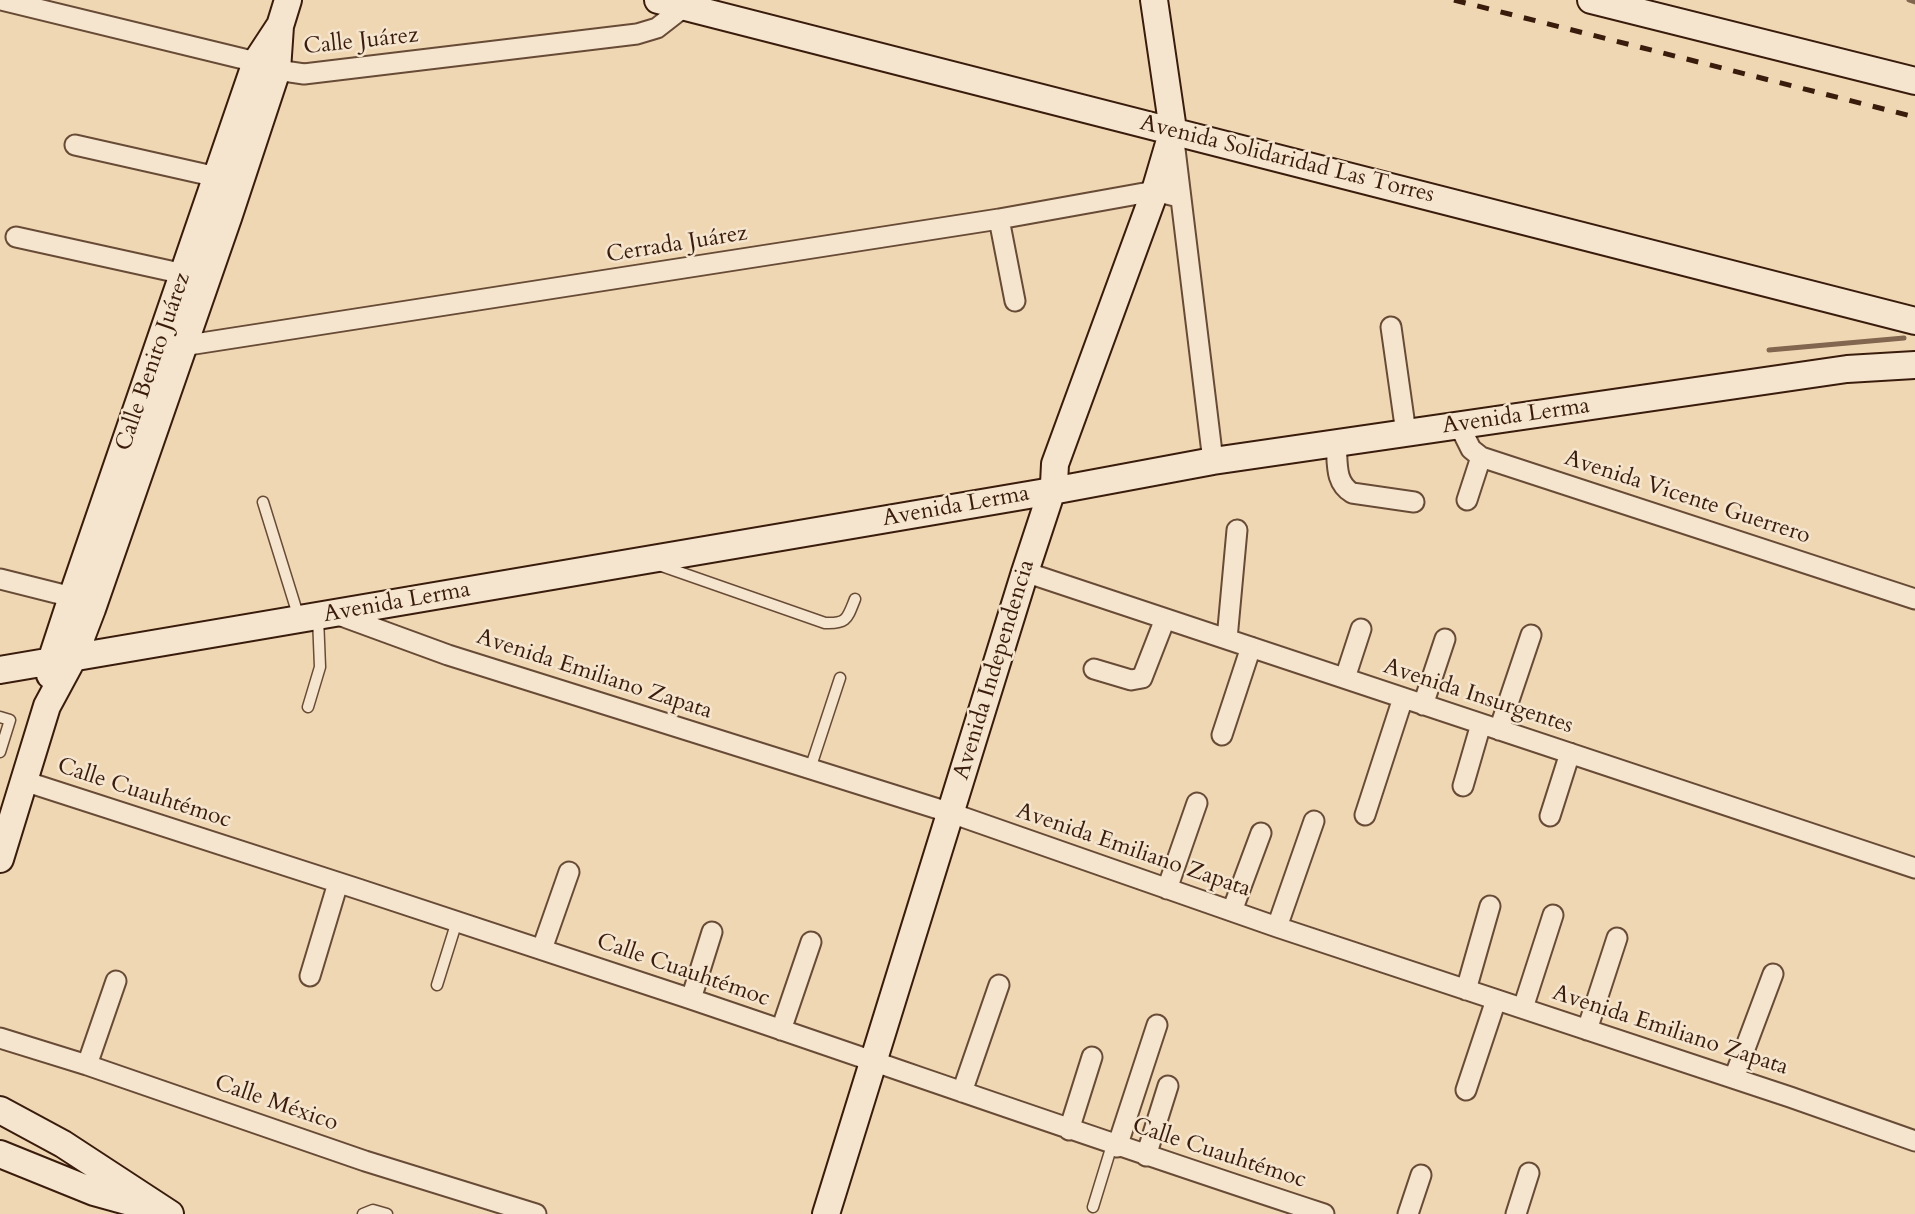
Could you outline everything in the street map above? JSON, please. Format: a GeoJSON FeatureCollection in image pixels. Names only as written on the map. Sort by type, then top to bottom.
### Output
{"type":"FeatureCollection","features":[{"type":"Feature","properties":{"kind":"main road","name":"Calle Benito Juárez"},"geometry":{"type":"LineString","coordinates":[[63,659],[72,597],[217,177],[266,66],[288,0]]}},
{"type":"Feature","properties":{"kind":"main road","name":"Avenida Solidaridad Las Torres"},"geometry":{"type":"LineString","coordinates":[[658,0],[1915,321]]}},
{"type":"Feature","properties":{"kind":"main road","name":"Avenida Independencia"},"geometry":{"type":"LineString","coordinates":[[826,1214],[1054,479],[1167,194],[1173,130],[1154,0]]}},
{"type":"Feature","properties":{"kind":"main road"},"geometry":{"type":"LineString","coordinates":[[1591,0],[1915,81]]}},
{"type":"Feature","properties":{"kind":"main road","name":"Calle Benito Juárez"},"geometry":{"type":"LineString","coordinates":[[0,859],[63,659],[228,218],[266,66]]}},
{"type":"Feature","properties":{"kind":"main road","name":"Avenida Lerma"},"geometry":{"type":"LineString","coordinates":[[0,670],[646,560],[1054,479],[1212,452],[1336,443],[1847,369],[1915,365]]}},
{"type":"Feature","properties":{"kind":"main road"},"geometry":{"type":"LineString","coordinates":[[0,1110],[63,1144],[166,1212]]}},
{"type":"Feature","properties":{"kind":"main road"},"geometry":{"type":"LineString","coordinates":[[0,1154],[94,1192],[166,1212]]}},
{"type":"Feature","properties":{"kind":"street","name":"Calle Juárez"},"geometry":{"type":"LineString","coordinates":[[1,0],[304,74],[637,34],[657,28],[684,7]]}},
{"type":"Feature","properties":{"kind":"street"},"geometry":{"type":"LineString","coordinates":[[75,145],[217,177]]}},
{"type":"Feature","properties":{"kind":"street","name":"Cerrada Juárez"},"geometry":{"type":"LineString","coordinates":[[182,346],[1167,194]]}},
{"type":"Feature","properties":{"kind":"street","name":"Avenida Independencia"},"geometry":{"type":"LineString","coordinates":[[1167,194],[1212,452]]}},
{"type":"Feature","properties":{"kind":"street"},"geometry":{"type":"LineString","coordinates":[[999,219],[1016,301]]}},
{"type":"Feature","properties":{"kind":"street"},"geometry":{"type":"LineString","coordinates":[[16,237],[184,274]]}},
{"type":"Feature","properties":{"kind":"street"},"geometry":{"type":"LineString","coordinates":[[1391,327],[1406,433]]}},
{"type":"Feature","properties":{"kind":"street"},"geometry":{"type":"LineString","coordinates":[[1459,425],[1471,449],[1481,457],[1467,500]]}},
{"type":"Feature","properties":{"kind":"street"},"geometry":{"type":"LineString","coordinates":[[1336,443],[1339,480],[1344,488],[1352,493],[1414,502]]}},
{"type":"Feature","properties":{"kind":"street","name":"Avenida Vicente Guerrero"},"geometry":{"type":"LineString","coordinates":[[1481,457],[1915,599]]}},
{"type":"Feature","properties":{"kind":"street"},"geometry":{"type":"LineString","coordinates":[[1227,639],[1237,530]]}},
{"type":"Feature","properties":{"kind":"street","name":"Avenida Insurgentes"},"geometry":{"type":"LineString","coordinates":[[1025,572],[1915,869]]}},
{"type":"Feature","properties":{"kind":"street"},"geometry":{"type":"LineString","coordinates":[[0,579],[72,597]]}},
{"type":"Feature","properties":{"kind":"street","name":"Avenida Emiliano Zapata"},"geometry":{"type":"LineString","coordinates":[[317,616],[951,813],[1277,927],[1915,1140]]}},
{"type":"Feature","properties":{"kind":"street"},"geometry":{"type":"LineString","coordinates":[[1094,669],[1139,680],[1144,675],[1165,618]]}},
{"type":"Feature","properties":{"kind":"street"},"geometry":{"type":"LineString","coordinates":[[1345,678],[1361,629]]}},
{"type":"Feature","properties":{"kind":"street"},"geometry":{"type":"LineString","coordinates":[[1463,786],[1531,635]]}},
{"type":"Feature","properties":{"kind":"street"},"geometry":{"type":"LineString","coordinates":[[1423,705],[1445,639]]}},
{"type":"Feature","properties":{"kind":"street"},"geometry":{"type":"LineString","coordinates":[[1222,735],[1251,647]]}},
{"type":"Feature","properties":{"kind":"street"},"geometry":{"type":"LineString","coordinates":[[1365,815],[1403,698]]}},
{"type":"Feature","properties":{"kind":"street"},"geometry":{"type":"LineString","coordinates":[[1550,816],[1570,753]]}},
{"type":"Feature","properties":{"kind":"street","name":"Calle Cuauhtémoc"},"geometry":{"type":"LineString","coordinates":[[24,781],[542,949],[875,1061],[1115,1146],[1324,1214]]}},
{"type":"Feature","properties":{"kind":"street"},"geometry":{"type":"LineString","coordinates":[[1167,889],[1197,803]]}},
{"type":"Feature","properties":{"kind":"street"},"geometry":{"type":"LineString","coordinates":[[1277,927],[1314,821]]}},
{"type":"Feature","properties":{"kind":"street"},"geometry":{"type":"LineString","coordinates":[[1232,911],[1261,833]]}},
{"type":"Feature","properties":{"kind":"street"},"geometry":{"type":"LineString","coordinates":[[542,949],[569,872]]}},
{"type":"Feature","properties":{"kind":"street"},"geometry":{"type":"LineString","coordinates":[[310,976],[338,883]]}},
{"type":"Feature","properties":{"kind":"street"},"geometry":{"type":"LineString","coordinates":[[1466,990],[1490,906]]}},
{"type":"Feature","properties":{"kind":"street"},"geometry":{"type":"LineString","coordinates":[[1523,1009],[1553,915]]}},
{"type":"Feature","properties":{"kind":"street"},"geometry":{"type":"LineString","coordinates":[[691,999],[712,932]]}},
{"type":"Feature","properties":{"kind":"street"},"geometry":{"type":"LineString","coordinates":[[1587,1030],[1618,939]]}},
{"type":"Feature","properties":{"kind":"street"},"geometry":{"type":"LineString","coordinates":[[781,1030],[811,942]]}},
{"type":"Feature","properties":{"kind":"street"},"geometry":{"type":"LineString","coordinates":[[1734,1078],[1773,974]]}},
{"type":"Feature","properties":{"kind":"street"},"geometry":{"type":"LineString","coordinates":[[87,1065],[116,981]]}},
{"type":"Feature","properties":{"kind":"street"},"geometry":{"type":"LineString","coordinates":[[962,1092],[999,985]]}},
{"type":"Feature","properties":{"kind":"street"},"geometry":{"type":"LineString","coordinates":[[1466,1090],[1496,1000]]}},
{"type":"Feature","properties":{"kind":"street"},"geometry":{"type":"LineString","coordinates":[[1115,1146],[1157,1026]]}},
{"type":"Feature","properties":{"kind":"street","name":"Calle México"},"geometry":{"type":"LineString","coordinates":[[0,1038],[87,1065],[365,1161],[531,1213]]}},
{"type":"Feature","properties":{"kind":"street"},"geometry":{"type":"LineString","coordinates":[[1069,1130],[1091,1057]]}},
{"type":"Feature","properties":{"kind":"street"},"geometry":{"type":"LineString","coordinates":[[1146,1156],[1168,1086]]}},
{"type":"Feature","properties":{"kind":"street"},"geometry":{"type":"LineString","coordinates":[[1516,1214],[1529,1173]]}},
{"type":"Feature","properties":{"kind":"street"},"geometry":{"type":"LineString","coordinates":[[1408,1214],[1421,1175]]}},
{"type":"Feature","properties":{"kind":"lane"},"geometry":{"type":"LineString","coordinates":[[262,502],[317,616],[320,667],[308,707]]}},
{"type":"Feature","properties":{"kind":"lane"},"geometry":{"type":"LineString","coordinates":[[646,560],[825,623],[839,623],[848,618],[855,599]]}},
{"type":"Feature","properties":{"kind":"lane"},"geometry":{"type":"LineString","coordinates":[[810,769],[840,678]]}},
{"type":"Feature","properties":{"kind":"lane"},"geometry":{"type":"LineString","coordinates":[[0,717],[10,720],[0,751]]}},
{"type":"Feature","properties":{"kind":"lane"},"geometry":{"type":"LineString","coordinates":[[437,985],[457,921]]}},
{"type":"Feature","properties":{"kind":"lane"},"geometry":{"type":"LineString","coordinates":[[1093,1207],[1115,1146]]}},
{"type":"Feature","properties":{"kind":"lane"},"geometry":{"type":"LineString","coordinates":[[363,1214],[373,1210],[387,1214]]}},
{"type":"Feature","properties":{"kind":"waterway"},"geometry":{"type":"LineString","coordinates":[[1909,0],[1915,2]]}},
{"type":"Feature","properties":{"kind":"waterway"},"geometry":{"type":"LineString","coordinates":[[1769,350],[1904,338]]}},
{"type":"Feature","properties":{"kind":"railway"},"geometry":{"type":"LineString","coordinates":[[1454,0],[1915,117]]}}]}
